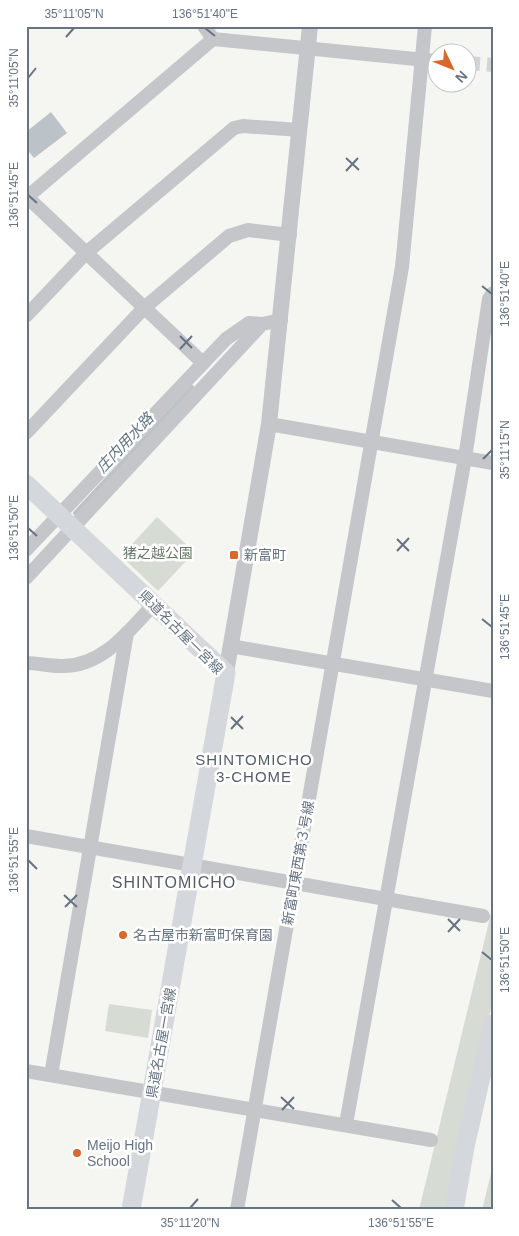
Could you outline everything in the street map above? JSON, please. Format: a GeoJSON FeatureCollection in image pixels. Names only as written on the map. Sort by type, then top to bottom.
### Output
{"type":"FeatureCollection","features":[{"type":"Feature","properties":{"kind":"main road","name":"県道名古屋一宮線"},"geometry":{"type":"LineString","coordinates":[[26,484],[226,673],[131,1210]]}},
{"type":"Feature","properties":{"kind":"main road"},"geometry":{"type":"LineString","coordinates":[[454,1210],[465,1147],[493,1024]]}},
{"type":"Feature","properties":{"kind":"street"},"geometry":{"type":"LineString","coordinates":[[204,26],[213,39]]}},
{"type":"Feature","properties":{"kind":"street"},"geometry":{"type":"LineString","coordinates":[[226,673],[269,424],[290,235],[310,26]]}},
{"type":"Feature","properties":{"kind":"street","name":"新富町東西第３号線"},"geometry":{"type":"LineString","coordinates":[[237,1210],[402,267],[425,26]]}},
{"type":"Feature","properties":{"kind":"street"},"geometry":{"type":"LineString","coordinates":[[203,363],[27,197],[213,39],[426,60]]}},
{"type":"Feature","properties":{"kind":"street"},"geometry":{"type":"LineString","coordinates":[[26,316],[86,253],[234,128],[243,126],[300,130]]}},
{"type":"Feature","properties":{"kind":"street"},"geometry":{"type":"LineString","coordinates":[[26,433],[144,308],[229,236],[248,230],[290,235]]}},
{"type":"Feature","properties":{"kind":"street"},"geometry":{"type":"LineString","coordinates":[[346,1124],[427,679],[465,458],[489,298],[493,293]]}},
{"type":"Feature","properties":{"kind":"street"},"geometry":{"type":"LineString","coordinates":[[26,578],[66,522],[226,338],[249,323],[262,324],[281,320]]}},
{"type":"Feature","properties":{"kind":"street"},"geometry":{"type":"LineString","coordinates":[[26,550],[66,522],[262,324]]}},
{"type":"Feature","properties":{"kind":"street"},"geometry":{"type":"LineString","coordinates":[[269,424],[493,463]]}},
{"type":"Feature","properties":{"kind":"street"},"geometry":{"type":"LineString","coordinates":[[27,667],[61,666],[96,660],[154,604]]}},
{"type":"Feature","properties":{"kind":"street"},"geometry":{"type":"LineString","coordinates":[[51,1075],[126,633]]}},
{"type":"Feature","properties":{"kind":"street"},"geometry":{"type":"LineString","coordinates":[[230,646],[493,691]]}},
{"type":"Feature","properties":{"kind":"street"},"geometry":{"type":"LineString","coordinates":[[26,836],[483,916]]}},
{"type":"Feature","properties":{"kind":"street"},"geometry":{"type":"LineString","coordinates":[[26,1071],[431,1140]]}},
{"type":"Feature","properties":{"kind":"green space","name":"猪之越公園"},"geometry":{"type":"Polygon","coordinates":[[[157,517],[190,548],[186,561],[158,591],[121,556],[157,517]]]}},
{"type":"Feature","properties":{"kind":"green space"},"geometry":{"type":"Polygon","coordinates":[[[493,905],[493,999],[448,1210],[419,1210],[493,905]]]}},
{"type":"Feature","properties":{"kind":"green space"},"geometry":{"type":"Polygon","coordinates":[[[109,1004],[152,1010],[148,1038],[105,1031],[109,1004]]]}},
{"type":"Feature","properties":{"kind":"green space"},"geometry":{"type":"Polygon","coordinates":[[[493,1165],[493,1210],[482,1210],[493,1165]]]}},
{"type":"Feature","properties":{"kind":"shaded area"},"geometry":{"type":"Polygon","coordinates":[[[51,112],[67,133],[34,158],[26,148],[26,132],[51,112]]]}},
{"type":"Feature","properties":{"kind":"waterway","name":"庄内用水路"},"geometry":{"type":"LineString","coordinates":[[75,513],[192,387]]}},
{"type":"Feature","properties":{"kind":"tunnel"},"geometry":{"type":"LineString","coordinates":[[476,64],[493,65]]}},
{"type":"Feature","properties":{"kind":"place","name":"新富町"},"geometry":{"type":"Point","coordinates":[234,555]}},
{"type":"Feature","properties":{"kind":"place","name":"名古屋市新富町保育園"},"geometry":{"type":"Point","coordinates":[123,935]}},
{"type":"Feature","properties":{"kind":"place","name":"Meijo High School"},"geometry":{"type":"Point","coordinates":[77,1153]}},
{"type":"Feature","properties":{"kind":"district","name":"SHINTOMICHO 3-CHOME"},"geometry":{"type":"Point","coordinates":[254,768]}},
{"type":"Feature","properties":{"kind":"district","name":"SHINTOMICHO"},"geometry":{"type":"Point","coordinates":[174,882]}}]}
